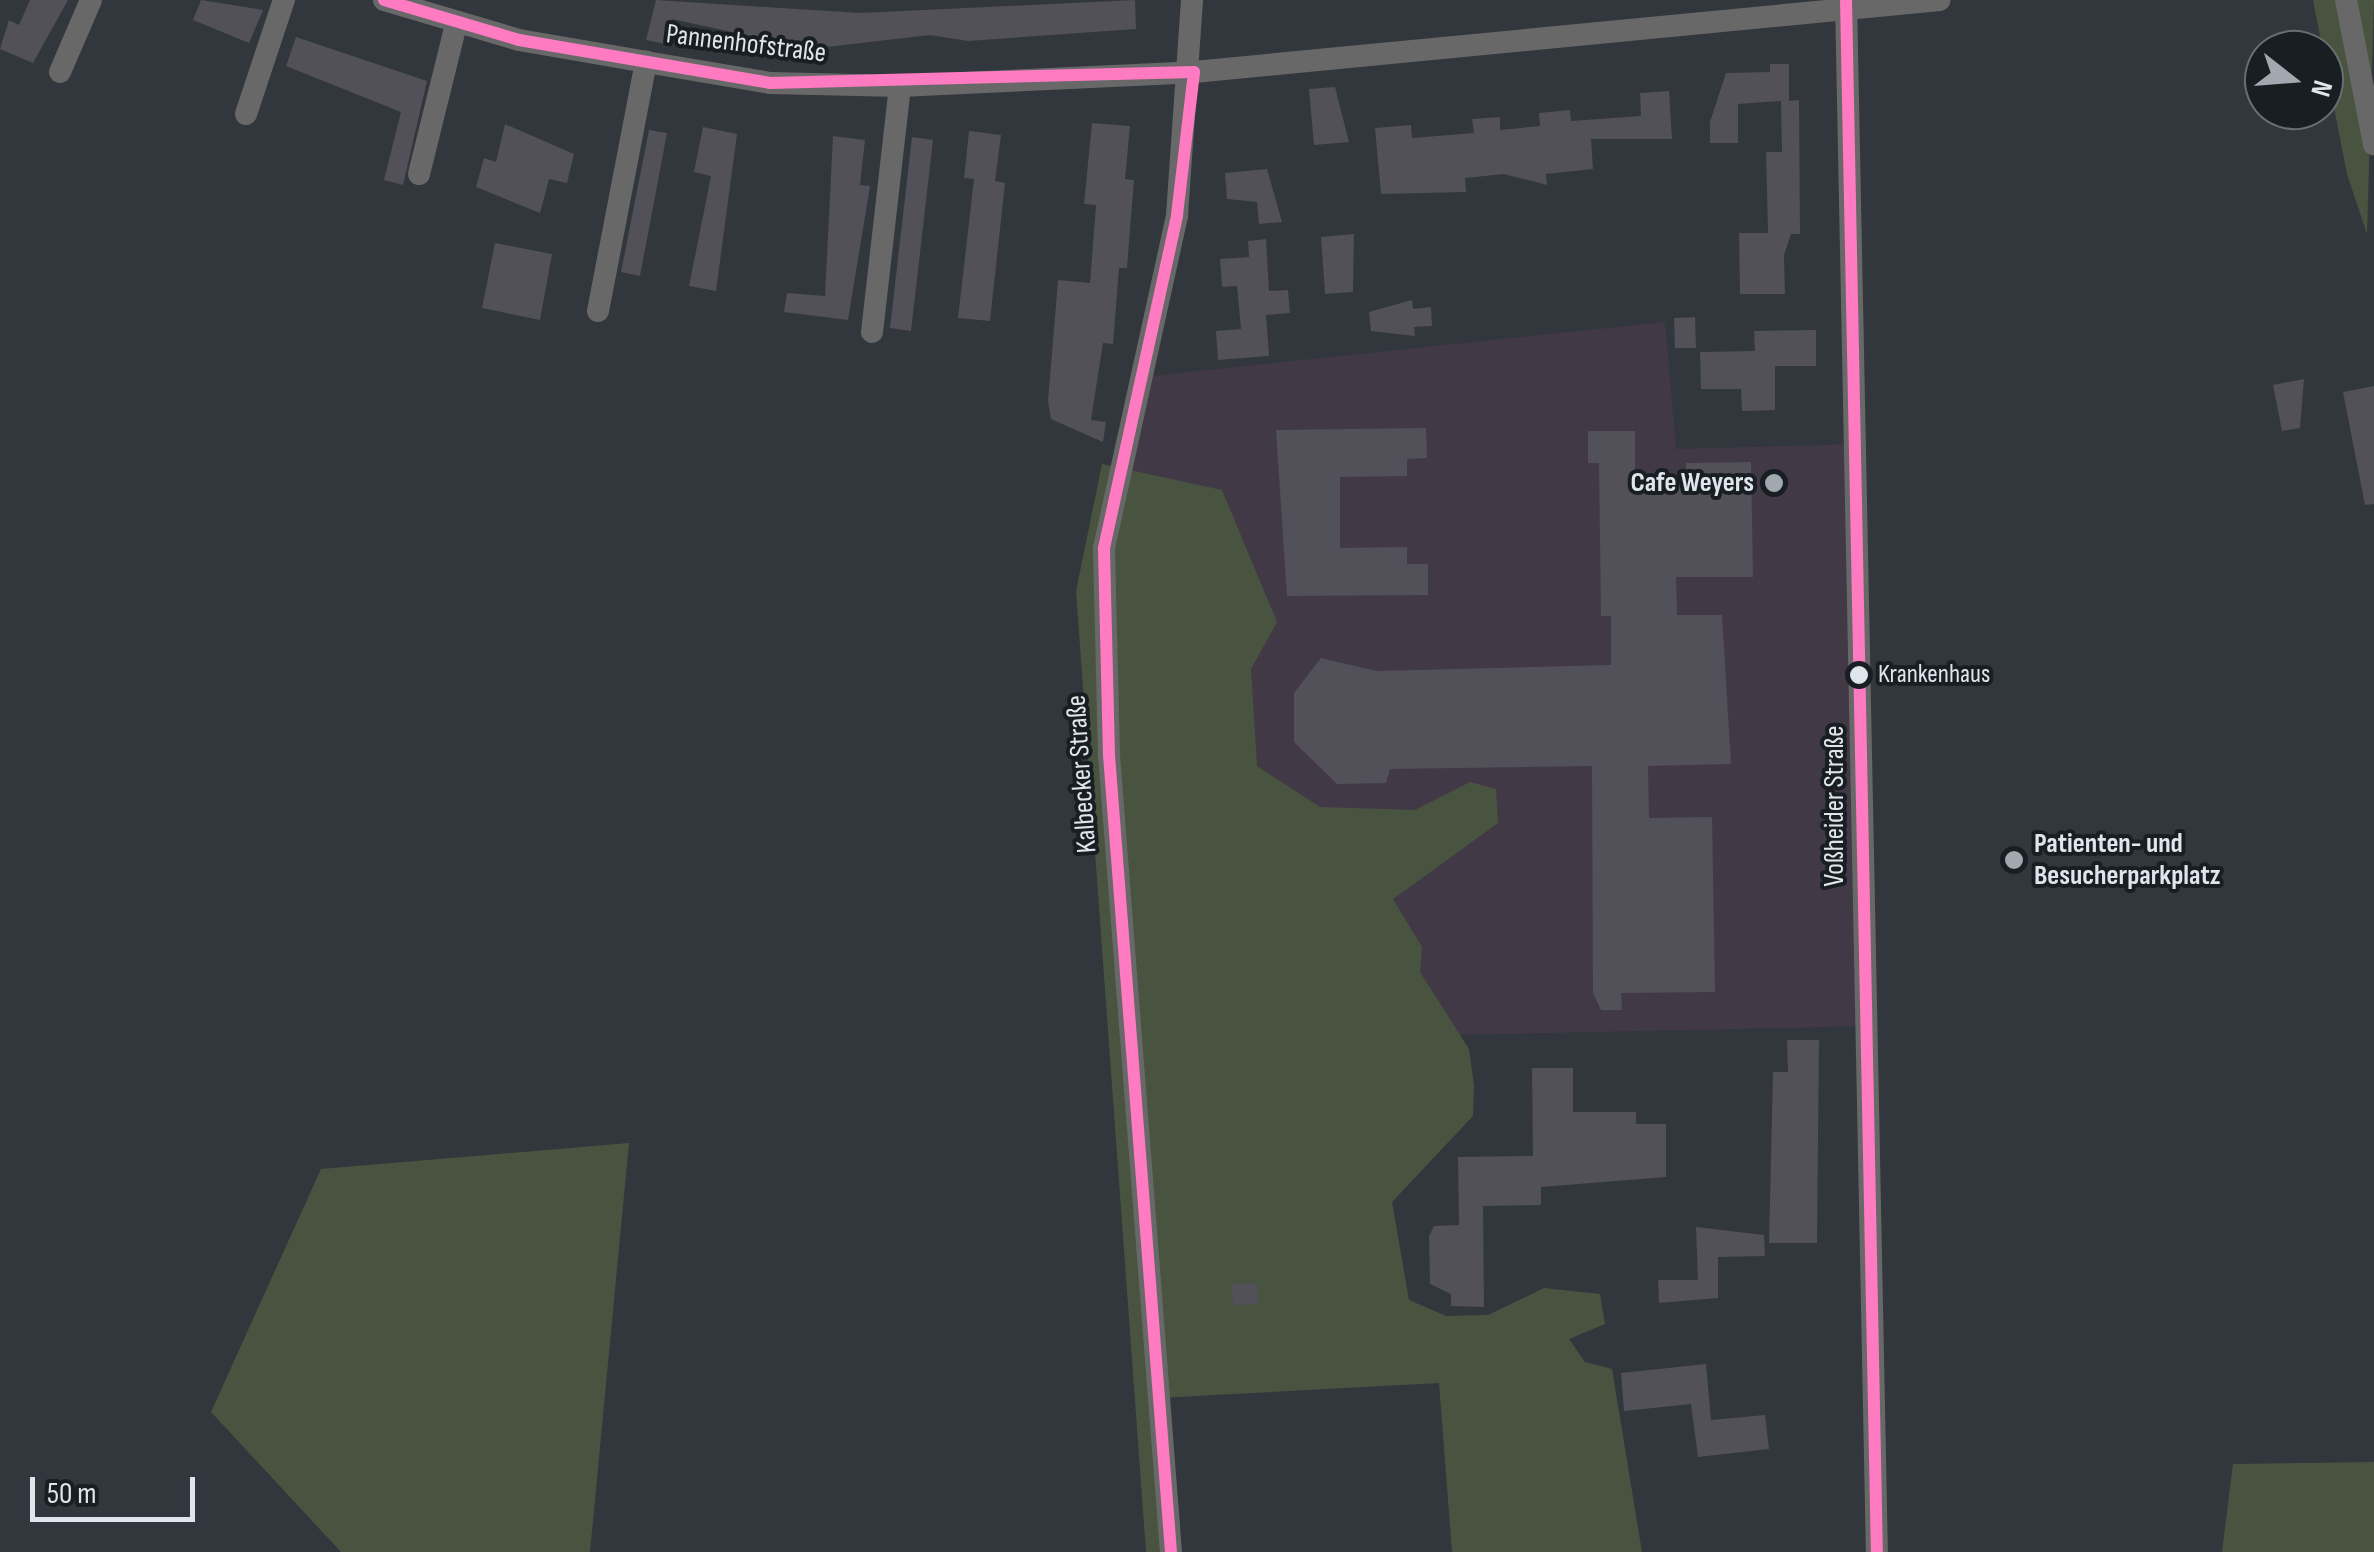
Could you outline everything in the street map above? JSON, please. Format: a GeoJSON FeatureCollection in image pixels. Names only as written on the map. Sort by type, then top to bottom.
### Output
{"type":"FeatureCollection","features":[{"type":"Feature","properties":{"kind":"street"},"geometry":{"type":"LineString","coordinates":[[60,72],[92,0]]}},
{"type":"Feature","properties":{"kind":"street"},"geometry":{"type":"LineString","coordinates":[[246,114],[284,0]]}},
{"type":"Feature","properties":{"kind":"street","name":"Pannenhofstraße"},"geometry":{"type":"LineString","coordinates":[[384,0],[456,25],[770,83],[900,86],[1194,72],[1940,0]]}},
{"type":"Feature","properties":{"kind":"street","name":"Kalbecker Straße"},"geometry":{"type":"LineString","coordinates":[[1171,1552],[1109,755],[1104,548],[1178,215],[1194,72],[1192,0]]}},
{"type":"Feature","properties":{"kind":"street"},"geometry":{"type":"LineString","coordinates":[[2346,0],[2374,144]]}},
{"type":"Feature","properties":{"kind":"street","name":"Voßheider Straße"},"geometry":{"type":"LineString","coordinates":[[1847,6],[1877,1552]]}},
{"type":"Feature","properties":{"kind":"street"},"geometry":{"type":"LineString","coordinates":[[419,174],[456,25]]}},
{"type":"Feature","properties":{"kind":"street","name":"Pannenhofstraße"},"geometry":{"type":"LineString","coordinates":[[598,311],[646,62]]}},
{"type":"Feature","properties":{"kind":"street"},"geometry":{"type":"LineString","coordinates":[[872,332],[900,86]]}},
{"type":"Feature","properties":{"kind":"shaded area"},"geometry":{"type":"Polygon","coordinates":[[[1665,322],[1676,449],[1859,444],[1868,1026],[1130,1042],[1105,674],[1141,377],[1665,322]]]}},
{"type":"Feature","properties":{"kind":"green space"},"geometry":{"type":"Polygon","coordinates":[[[2313,0],[2374,0],[2367,234],[2347,174],[2338,130],[2344,130],[2344,30],[2319,30],[2313,0]]]}},
{"type":"Feature","properties":{"kind":"green space"},"geometry":{"type":"Polygon","coordinates":[[[1102,464],[1222,490],[1277,622],[1251,669],[1257,766],[1320,807],[1415,810],[1470,782],[1496,789],[1498,823],[1393,899],[1422,947],[1420,972],[1469,1049],[1474,1085],[1473,1116],[1392,1202],[1409,1300],[1446,1316],[1488,1315],[1544,1288],[1600,1294],[1605,1324],[1569,1339],[1585,1362],[1612,1369],[1642,1552],[1452,1552],[1439,1383],[1158,1398],[1171,1552],[1146,1552],[1076,591],[1102,464]]]}},
{"type":"Feature","properties":{"kind":"green space"},"geometry":{"type":"Polygon","coordinates":[[[629,1143],[590,1552],[341,1552],[211,1412],[321,1169],[629,1143]]]}},
{"type":"Feature","properties":{"kind":"green space"},"geometry":{"type":"Polygon","coordinates":[[[2374,1462],[2374,1552],[2222,1552],[2233,1464],[2374,1462]]]}},
{"type":"Feature","properties":{"kind":"building"},"geometry":{"type":"Polygon","coordinates":[[[30,0],[68,0],[33,63],[0,49],[9,20],[19,25],[30,0]]]}},
{"type":"Feature","properties":{"kind":"building"},"geometry":{"type":"Polygon","coordinates":[[[201,0],[263,10],[249,43],[193,20],[201,0]]]}},
{"type":"Feature","properties":{"kind":"building"},"geometry":{"type":"Polygon","coordinates":[[[656,0],[860,13],[1135,0],[1136,29],[968,41],[930,35],[810,49],[672,19],[666,44],[646,40],[656,0]]]}},
{"type":"Feature","properties":{"kind":"building"},"geometry":{"type":"Polygon","coordinates":[[[296,37],[427,81],[403,185],[384,180],[401,112],[286,66],[296,37]]]}},
{"type":"Feature","properties":{"kind":"building"},"geometry":{"type":"Polygon","coordinates":[[[1770,64],[1789,64],[1789,101],[1799,100],[1800,234],[1791,234],[1784,255],[1785,294],[1740,294],[1739,233],[1768,233],[1766,152],[1782,152],[1781,101],[1738,104],[1738,143],[1710,143],[1710,122],[1726,73],[1770,72],[1770,64]]]}},
{"type":"Feature","properties":{"kind":"building"},"geometry":{"type":"Polygon","coordinates":[[[1335,87],[1349,142],[1314,145],[1309,89],[1335,87]]]}},
{"type":"Feature","properties":{"kind":"building"},"geometry":{"type":"Polygon","coordinates":[[[1669,91],[1672,139],[1591,139],[1593,169],[1546,174],[1547,185],[1504,174],[1465,178],[1466,192],[1381,194],[1375,128],[1411,125],[1412,138],[1474,133],[1472,119],[1500,117],[1500,130],[1540,126],[1539,113],[1570,110],[1571,121],[1641,116],[1640,93],[1669,91]]]}},
{"type":"Feature","properties":{"kind":"building"},"geometry":{"type":"Polygon","coordinates":[[[1092,123],[1130,126],[1125,179],[1134,180],[1127,268],[1119,268],[1113,344],[1103,343],[1091,420],[1106,422],[1103,442],[1051,419],[1048,401],[1058,280],[1090,283],[1096,205],[1084,204],[1092,123]]]}},
{"type":"Feature","properties":{"kind":"building"},"geometry":{"type":"Polygon","coordinates":[[[505,124],[574,154],[567,183],[549,179],[540,213],[476,187],[484,158],[496,162],[505,124]]]}},
{"type":"Feature","properties":{"kind":"building"},"geometry":{"type":"Polygon","coordinates":[[[703,127],[737,134],[716,291],[689,286],[711,176],[694,172],[703,127]]]}},
{"type":"Feature","properties":{"kind":"building"},"geometry":{"type":"Polygon","coordinates":[[[649,130],[667,133],[640,276],[621,272],[649,130]]]}},
{"type":"Feature","properties":{"kind":"building"},"geometry":{"type":"Polygon","coordinates":[[[969,131],[1001,135],[995,181],[1005,183],[990,321],[958,318],[974,179],[964,178],[969,131]]]}},
{"type":"Feature","properties":{"kind":"building"},"geometry":{"type":"Polygon","coordinates":[[[833,136],[865,140],[860,185],[870,186],[848,320],[784,312],[787,293],[825,296],[833,136]]]}},
{"type":"Feature","properties":{"kind":"building"},"geometry":{"type":"Polygon","coordinates":[[[912,137],[933,140],[911,331],[890,328],[912,137]]]}},
{"type":"Feature","properties":{"kind":"building"},"geometry":{"type":"Polygon","coordinates":[[[1267,169],[1282,222],[1259,224],[1257,202],[1227,199],[1225,173],[1267,169]]]}},
{"type":"Feature","properties":{"kind":"building"},"geometry":{"type":"Polygon","coordinates":[[[1354,234],[1353,292],[1325,294],[1321,237],[1354,234]]]}},
{"type":"Feature","properties":{"kind":"building"},"geometry":{"type":"Polygon","coordinates":[[[1266,239],[1269,291],[1288,290],[1290,313],[1266,315],[1269,356],[1218,360],[1216,331],[1241,329],[1237,286],[1222,287],[1220,259],[1249,257],[1248,241],[1266,239]]]}},
{"type":"Feature","properties":{"kind":"building"},"geometry":{"type":"Polygon","coordinates":[[[495,243],[552,254],[540,320],[482,308],[495,243]]]}},
{"type":"Feature","properties":{"kind":"building"},"geometry":{"type":"Polygon","coordinates":[[[1412,300],[1413,309],[1431,307],[1432,326],[1414,327],[1415,336],[1371,331],[1369,312],[1412,300]]]}},
{"type":"Feature","properties":{"kind":"building"},"geometry":{"type":"Polygon","coordinates":[[[1695,317],[1696,348],[1675,348],[1674,318],[1695,317]]]}},
{"type":"Feature","properties":{"kind":"building"},"geometry":{"type":"Polygon","coordinates":[[[1816,330],[1816,366],[1775,366],[1775,410],[1742,411],[1741,389],[1701,389],[1700,352],[1755,351],[1754,331],[1816,330]]]}},
{"type":"Feature","properties":{"kind":"building"},"geometry":{"type":"Polygon","coordinates":[[[2304,379],[2300,428],[2282,431],[2273,385],[2304,379]]]}},
{"type":"Feature","properties":{"kind":"building"},"geometry":{"type":"Polygon","coordinates":[[[2374,386],[2374,504],[2365,505],[2343,392],[2374,386]]]}},
{"type":"Feature","properties":{"kind":"building"},"geometry":{"type":"Polygon","coordinates":[[[1426,428],[1427,458],[1407,459],[1407,476],[1340,477],[1340,548],[1407,547],[1407,564],[1428,564],[1428,595],[1287,596],[1276,430],[1426,428]]]}},
{"type":"Feature","properties":{"kind":"building"},"geometry":{"type":"Polygon","coordinates":[[[1588,431],[1635,431],[1635,480],[1686,479],[1686,463],[1751,462],[1753,577],[1676,577],[1677,615],[1722,615],[1731,764],[1648,766],[1649,818],[1712,817],[1715,992],[1621,993],[1622,1010],[1601,1010],[1593,993],[1592,766],[1390,769],[1386,783],[1337,784],[1294,742],[1294,693],[1321,658],[1376,671],[1611,665],[1611,616],[1601,616],[1599,463],[1588,463],[1588,431]]]}},
{"type":"Feature","properties":{"kind":"building"},"geometry":{"type":"Polygon","coordinates":[[[1787,1040],[1819,1040],[1817,1243],[1769,1243],[1773,1072],[1788,1072],[1787,1040]]]}},
{"type":"Feature","properties":{"kind":"building"},"geometry":{"type":"Polygon","coordinates":[[[1532,1068],[1573,1068],[1573,1112],[1636,1112],[1636,1124],[1666,1124],[1666,1177],[1541,1187],[1541,1205],[1483,1206],[1484,1307],[1451,1306],[1451,1294],[1430,1284],[1429,1236],[1434,1226],[1459,1225],[1458,1157],[1533,1156],[1532,1068]]]}},
{"type":"Feature","properties":{"kind":"building"},"geometry":{"type":"Polygon","coordinates":[[[1696,1227],[1764,1235],[1765,1256],[1718,1257],[1718,1298],[1659,1303],[1658,1280],[1698,1280],[1696,1227]]]}},
{"type":"Feature","properties":{"kind":"building"},"geometry":{"type":"Polygon","coordinates":[[[1257,1283],[1258,1304],[1233,1305],[1232,1284],[1257,1283]]]}},
{"type":"Feature","properties":{"kind":"building"},"geometry":{"type":"Polygon","coordinates":[[[1706,1364],[1711,1420],[1765,1415],[1769,1449],[1698,1457],[1691,1404],[1624,1411],[1621,1373],[1706,1364]]]}},
{"type":"Feature","properties":{"kind":"transit line"},"geometry":{"type":"LineString","coordinates":[[384,0],[519,40],[770,83],[1194,72]]}},
{"type":"Feature","properties":{"kind":"transit line"},"geometry":{"type":"LineString","coordinates":[[1846,0],[1877,1552]]}},
{"type":"Feature","properties":{"kind":"transit line"},"geometry":{"type":"LineString","coordinates":[[1171,1552],[1109,755],[1104,548],[1177,215],[1194,72]]}},
{"type":"Feature","properties":{"kind":"place","name":"Cafe Weyers"},"geometry":{"type":"Point","coordinates":[1774,483]}},
{"type":"Feature","properties":{"kind":"place","name":"Krankenhaus"},"geometry":{"type":"Point","coordinates":[1859,675]}},
{"type":"Feature","properties":{"kind":"place","name":"Patienten- und Besucherparkplatz"},"geometry":{"type":"Point","coordinates":[2014,860]}}]}
